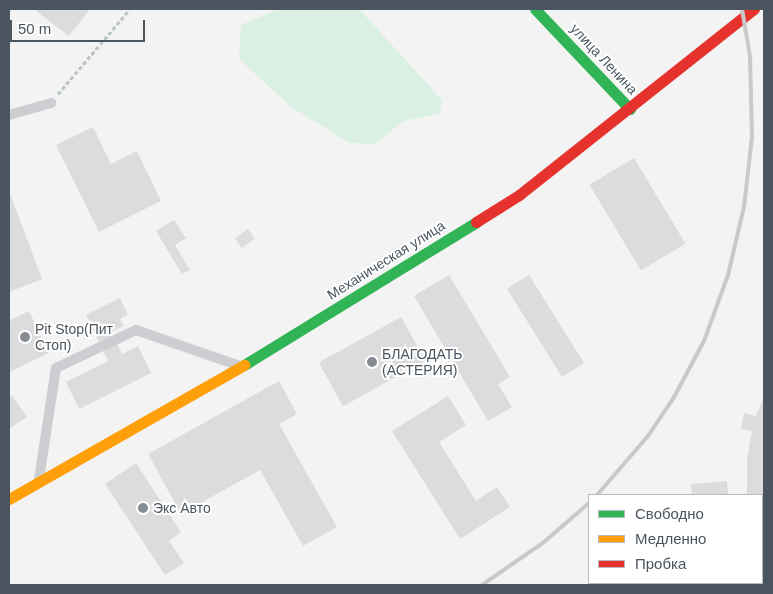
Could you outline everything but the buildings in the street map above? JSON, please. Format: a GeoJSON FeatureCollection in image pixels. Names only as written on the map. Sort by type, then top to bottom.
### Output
{"type":"FeatureCollection","features":[{"type":"Feature","properties":{"kind":"main road","name":"улица Ленина"},"geometry":{"type":"LineString","coordinates":[[535,9],[552,24],[630,109]]}},
{"type":"Feature","properties":{"kind":"main road","name":"Механическая улица"},"geometry":{"type":"LineString","coordinates":[[9,499],[243,367],[518,195],[630,109],[754,9]]}},
{"type":"Feature","properties":{"kind":"lane"},"geometry":{"type":"LineString","coordinates":[[9,115],[50,103]]}},
{"type":"Feature","properties":{"kind":"lane"},"geometry":{"type":"LineString","coordinates":[[38,482],[56,368],[136,330],[243,367]]}},
{"type":"Feature","properties":{"kind":"path"},"geometry":{"type":"LineString","coordinates":[[50,103],[130,9]]}},
{"type":"Feature","properties":{"kind":"green space"},"geometry":{"type":"Polygon","coordinates":[[[279,9],[359,9],[442,100],[440,114],[403,121],[375,144],[350,143],[291,107],[239,59],[241,25],[279,9]]]}},
{"type":"Feature","properties":{"kind":"railway"},"geometry":{"type":"LineString","coordinates":[[598,494],[648,436],[673,399],[704,341],[728,275],[744,207],[752,137],[750,56],[742,9]]}},
{"type":"Feature","properties":{"kind":"railway"},"geometry":{"type":"LineString","coordinates":[[482,585],[544,542],[588,504]]}},
{"type":"Feature","properties":{"kind":"traffic: fast"},"geometry":{"type":"LineString","coordinates":[[535,9],[630,109]]}},
{"type":"Feature","properties":{"kind":"traffic: fast"},"geometry":{"type":"LineString","coordinates":[[244,365],[476,222]]}},
{"type":"Feature","properties":{"kind":"traffic: slow"},"geometry":{"type":"LineString","coordinates":[[9,499],[244,365]]}},
{"type":"Feature","properties":{"kind":"traffic: jam"},"geometry":{"type":"LineString","coordinates":[[476,222],[519,195],[754,9]]}},
{"type":"Feature","properties":{"kind":"place","name":"Pit Stop(Пит Стоп)"},"geometry":{"type":"Point","coordinates":[25,337]}},
{"type":"Feature","properties":{"kind":"place","name":"БЛАГОДАТЬ (АСТЕРИЯ)"},"geometry":{"type":"Point","coordinates":[372,362]}},
{"type":"Feature","properties":{"kind":"place","name":"Экс Авто"},"geometry":{"type":"Point","coordinates":[143,508]}}]}
